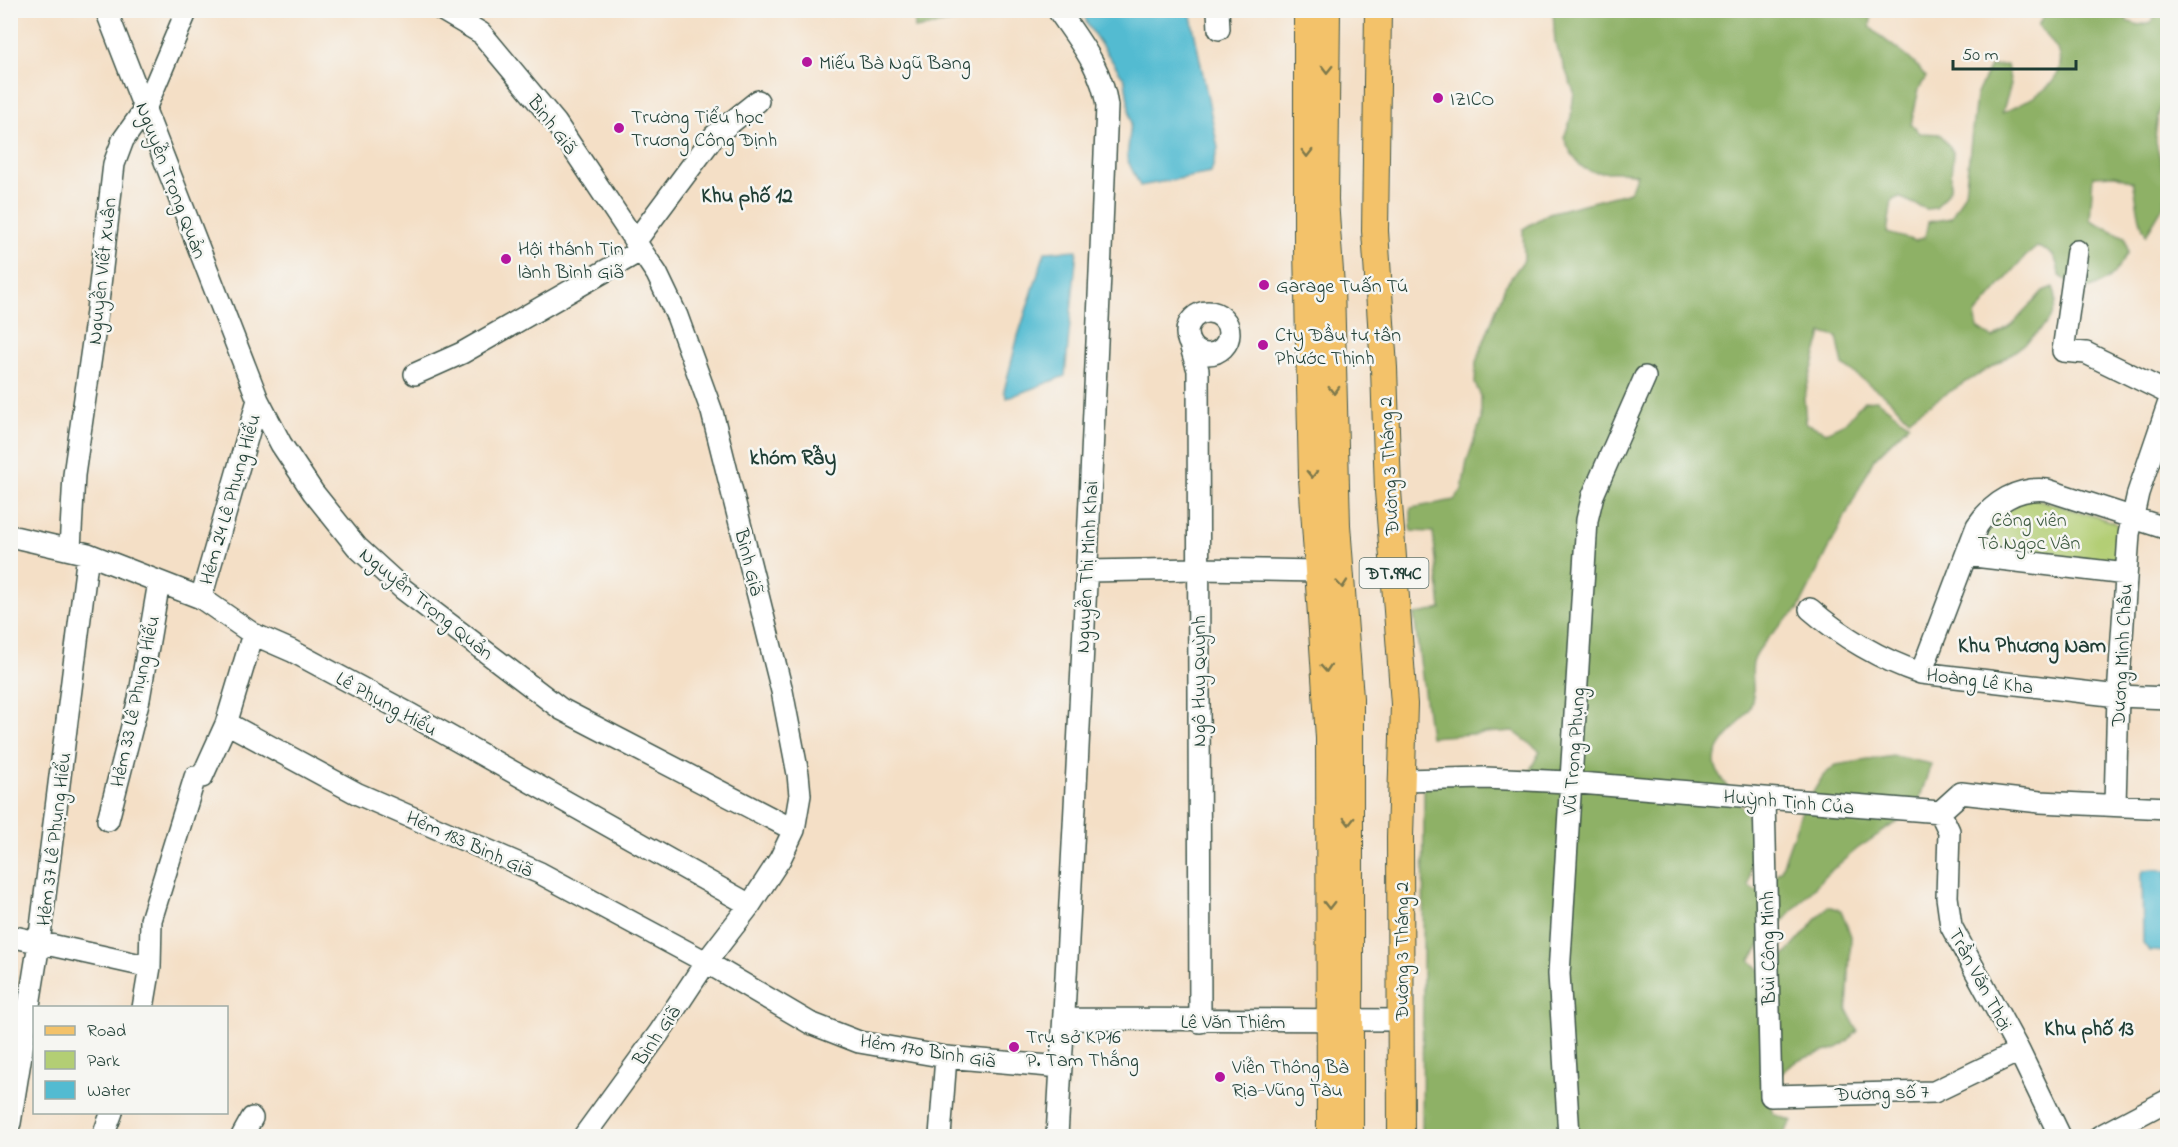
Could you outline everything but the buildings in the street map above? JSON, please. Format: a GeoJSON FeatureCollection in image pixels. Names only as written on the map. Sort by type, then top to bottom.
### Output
{"type":"FeatureCollection","features":[{"type":"Feature","properties":{"kind":"main road","name":"ĐT.994C"},"geometry":{"type":"LineString","coordinates":[[1307,10],[1320,285],[1350,698],[1339,782],[1339,1021],[1330,1137]]}},
{"type":"Feature","properties":{"kind":"main road","name":"ĐT.994C"},"geometry":{"type":"LineString","coordinates":[[1327,10],[1325,200],[1312,478],[1328,704],[1339,782]]}},
{"type":"Feature","properties":{"kind":"main road","name":"Đường 3 Tháng 2"},"geometry":{"type":"LineString","coordinates":[[1364,10],[1372,290],[1372,483],[1398,787],[1394,1020],[1385,1137]]}},
{"type":"Feature","properties":{"kind":"main road","name":"Đường 3 Tháng 2"},"geometry":{"type":"LineString","coordinates":[[1372,290],[1378,10]]}},
{"type":"Feature","properties":{"kind":"main road","name":"Đường 3 Tháng 2"},"geometry":{"type":"LineString","coordinates":[[1394,1020],[1401,1137]]}},
{"type":"Feature","properties":{"kind":"main road","name":"ĐT.994C"},"geometry":{"type":"LineString","coordinates":[[1339,1021],[1350,1137]]}},
{"type":"Feature","properties":{"kind":"street","name":"Nguyễn Trọng Quản"},"geometry":{"type":"LineString","coordinates":[[106,10],[258,400],[281,444],[313,492],[357,548],[403,589],[561,708],[794,830]]}},
{"type":"Feature","properties":{"kind":"street","name":"Nguyễn Viết Xuân"},"geometry":{"type":"LineString","coordinates":[[79,551],[74,475],[95,328],[114,164],[123,140],[145,109],[187,10]]}},
{"type":"Feature","properties":{"kind":"street","name":"Bình Giã"},"geometry":{"type":"LineString","coordinates":[[442,10],[480,33],[556,123],[657,274],[677,316],[712,412],[795,747],[800,795],[794,830],[780,859],[750,905],[706,962],[592,1134]]}},
{"type":"Feature","properties":{"kind":"street","name":"Nguyễn Thị Minh Khai"},"geometry":{"type":"LineString","coordinates":[[1057,1137],[1080,662],[1088,571],[1107,106],[1104,84],[1096,67],[1058,10]]}},
{"type":"Feature","properties":{"kind":"street"},"geometry":{"type":"LineString","coordinates":[[415,374],[462,353],[637,246],[714,136],[758,101]]}},
{"type":"Feature","properties":{"kind":"street"},"geometry":{"type":"LineString","coordinates":[[2077,251],[2062,351],[2085,353],[2168,393]]}},
{"type":"Feature","properties":{"kind":"street","name":"Ngô Huy Quỳnh"},"geometry":{"type":"LineString","coordinates":[[1189,341],[1198,370],[1200,1022]]}},
{"type":"Feature","properties":{"kind":"street","name":"Vũ Trọng Phụng"},"geometry":{"type":"LineString","coordinates":[[1569,1137],[1559,974],[1587,520],[1593,495],[1645,377]]}},
{"type":"Feature","properties":{"kind":"street","name":"Hẻm 24 Lê Phụng Hiểu"},"geometry":{"type":"LineString","coordinates":[[201,598],[258,400]]}},
{"type":"Feature","properties":{"kind":"street","name":"Dương Minh Châu"},"geometry":{"type":"LineString","coordinates":[[2115,804],[2118,696],[2131,516],[2168,405]]}},
{"type":"Feature","properties":{"kind":"street"},"geometry":{"type":"LineString","coordinates":[[1921,673],[1966,555],[1984,515],[2002,500],[2029,489],[2047,490],[2168,528]]}},
{"type":"Feature","properties":{"kind":"street","name":"Lê Phụng Hiểu"},"geometry":{"type":"LineString","coordinates":[[10,536],[79,551],[201,598],[253,634],[292,651],[408,713],[750,905]]}},
{"type":"Feature","properties":{"kind":"street","name":"Hẻm 37 Lê Phụng Hiểu"},"geometry":{"type":"LineString","coordinates":[[10,1123],[39,944],[79,551]]}},
{"type":"Feature","properties":{"kind":"street"},"geometry":{"type":"LineString","coordinates":[[1966,555],[2126,574]]}},
{"type":"Feature","properties":{"kind":"street"},"geometry":{"type":"LineString","coordinates":[[1088,571],[1197,568],[1319,571]]}},
{"type":"Feature","properties":{"kind":"street","name":"Hẻm 33 Lê Phụng Hiểu"},"geometry":{"type":"LineString","coordinates":[[108,820],[139,699],[159,582]]}},
{"type":"Feature","properties":{"kind":"street","name":"Hoàng Lê Kha"},"geometry":{"type":"LineString","coordinates":[[1810,609],[1827,623],[1899,666],[1921,673],[2118,696],[2168,698]]}},
{"type":"Feature","properties":{"kind":"street"},"geometry":{"type":"LineString","coordinates":[[143,1006],[150,967],[151,920],[195,777],[202,777],[226,724],[253,634]]}},
{"type":"Feature","properties":{"kind":"street","name":"Hẻm 183 Bình Giã"},"geometry":{"type":"LineString","coordinates":[[234,727],[358,794],[540,873],[706,962]]}},
{"type":"Feature","properties":{"kind":"street","name":"Huỳnh Tịnh Của"},"geometry":{"type":"LineString","coordinates":[[1398,787],[1485,777],[1940,812]]}},
{"type":"Feature","properties":{"kind":"street"},"geometry":{"type":"LineString","coordinates":[[1940,812],[1961,793],[2040,802],[2168,808]]}},
{"type":"Feature","properties":{"kind":"street","name":"Bùi Công Minh"},"geometry":{"type":"LineString","coordinates":[[1764,799],[1771,1096]]}},
{"type":"Feature","properties":{"kind":"street","name":"Trần Văn Thời"},"geometry":{"type":"LineString","coordinates":[[1940,812],[1949,831],[1947,897],[1951,926],[2019,1051],[2060,1137]]}},
{"type":"Feature","properties":{"kind":"street"},"geometry":{"type":"LineString","coordinates":[[10,936],[150,967]]}},
{"type":"Feature","properties":{"kind":"street","name":"Hẻm 170 Bình Giã"},"geometry":{"type":"LineString","coordinates":[[706,962],[810,1023],[859,1042],[946,1057],[1061,1067]]}},
{"type":"Feature","properties":{"kind":"street","name":"Lê Văn Thiêm"},"geometry":{"type":"LineString","coordinates":[[1064,1019],[1200,1022],[1394,1020]]}},
{"type":"Feature","properties":{"kind":"street","name":"Đường số 7"},"geometry":{"type":"LineString","coordinates":[[1771,1096],[1934,1092],[2019,1051]]}},
{"type":"Feature","properties":{"kind":"street"},"geometry":{"type":"LineString","coordinates":[[940,1137],[946,1057]]}},
{"type":"Feature","properties":{"kind":"street"},"geometry":{"type":"LineString","coordinates":[[2100,1137],[2168,1100]]}},
{"type":"Feature","properties":{"kind":"street"},"geometry":{"type":"LineString","coordinates":[[103,1137],[112,1114]]}},
{"type":"Feature","properties":{"kind":"street"},"geometry":{"type":"LineString","coordinates":[[242,1137],[252,1118]]}},
{"type":"Feature","properties":{"kind":"green space"},"geometry":{"type":"Polygon","coordinates":[[[2053,10],[2129,11],[2126,21],[2139,25],[2151,22],[2157,11],[2167,11],[2167,88],[2158,115],[2155,138],[2167,187],[2164,205],[2146,235],[2139,216],[2133,182],[2116,175],[2093,176],[2090,220],[2125,237],[2128,252],[2119,267],[2103,282],[2079,290],[2059,275],[2056,260],[2051,254],[2037,247],[2025,257],[1975,315],[1978,328],[1993,338],[2013,324],[2043,291],[2053,287],[2056,303],[2050,319],[2012,354],[1942,396],[1909,419],[1889,399],[1843,365],[1837,337],[1822,333],[1804,398],[1806,423],[1826,432],[1845,423],[1864,401],[1877,400],[1909,424],[1874,459],[1798,610],[1772,634],[1760,649],[1753,662],[1753,696],[1750,707],[1716,754],[1716,768],[1719,775],[1748,817],[1752,850],[1749,886],[1756,891],[1781,870],[1802,810],[1823,776],[1836,765],[1894,756],[1931,764],[1916,809],[1857,849],[1826,875],[1762,943],[1750,960],[1764,974],[1781,960],[1828,906],[1841,910],[1851,936],[1847,1010],[1858,1031],[1840,1047],[1792,1064],[1779,1078],[1771,1098],[1773,1114],[1792,1121],[1782,1136],[1422,1136],[1424,788],[1444,768],[1485,778],[1530,770],[1540,751],[1513,731],[1430,737],[1414,615],[1441,609],[1433,532],[1411,531],[1411,508],[1454,500],[1462,490],[1467,461],[1481,420],[1481,396],[1475,384],[1476,362],[1505,286],[1524,260],[1523,229],[1549,213],[1630,192],[1637,174],[1593,172],[1579,164],[1572,154],[1564,138],[1571,117],[1574,92],[1555,43],[1553,11],[1872,11],[1870,27],[1913,62],[1926,77],[1919,89],[1911,124],[1920,133],[1940,134],[1953,152],[1950,189],[1936,208],[1926,209],[1899,197],[1892,201],[1887,233],[1916,241],[1925,237],[1928,222],[1951,218],[1965,192],[1976,96],[1990,66],[2007,65],[2011,85],[2002,113],[2042,92],[2057,76],[2060,55],[2038,25],[2046,13],[2053,10]]]}},
{"type":"Feature","properties":{"kind":"green space"},"geometry":{"type":"Polygon","coordinates":[[[914,11],[956,11],[957,21],[915,29],[914,11]]]}},
{"type":"Feature","properties":{"kind":"green space","name":"Công viên Tô Ngọc Vân"},"geometry":{"type":"Polygon","coordinates":[[[2029,497],[2114,522],[2124,531],[2122,558],[2108,566],[1986,548],[1983,535],[1989,520],[2029,497]]]}},
{"type":"Feature","properties":{"kind":"water"},"geometry":{"type":"Polygon","coordinates":[[[1083,10],[1190,11],[1218,148],[1211,173],[1140,186],[1127,159],[1131,122],[1125,80],[1087,24],[1083,10]]]}},
{"type":"Feature","properties":{"kind":"water"},"geometry":{"type":"Polygon","coordinates":[[[1077,250],[1065,376],[1007,398],[1004,391],[1018,336],[1045,252],[1077,250]]]}},
{"type":"Feature","properties":{"kind":"water"},"geometry":{"type":"Polygon","coordinates":[[[2152,869],[2167,870],[2167,952],[2150,951],[2143,944],[2142,873],[2152,869]]]}},
{"type":"Feature","properties":{"kind":"place","name":"Miếu Bà Ngũ Bang"},"geometry":{"type":"Point","coordinates":[807,62]}},
{"type":"Feature","properties":{"kind":"place","name":"IZICO"},"geometry":{"type":"Point","coordinates":[1438,98]}},
{"type":"Feature","properties":{"kind":"place","name":"Trường Tiểu học Trương Công Định"},"geometry":{"type":"Point","coordinates":[619,128]}},
{"type":"Feature","properties":{"kind":"place","name":"Hội thánh Tin lành Bình Giã"},"geometry":{"type":"Point","coordinates":[506,259]}},
{"type":"Feature","properties":{"kind":"place","name":"Garage Tuấn Tú"},"geometry":{"type":"Point","coordinates":[1264,285]}},
{"type":"Feature","properties":{"kind":"place","name":"Cty Đầu tư tân Phước Thịnh"},"geometry":{"type":"Point","coordinates":[1263,345]}},
{"type":"Feature","properties":{"kind":"place","name":"Trụ sở KP16 P. Tam Thắng"},"geometry":{"type":"Point","coordinates":[1014,1047]}},
{"type":"Feature","properties":{"kind":"place","name":"Viễn Thông Bà Rịa-Vũng Tàu"},"geometry":{"type":"Point","coordinates":[1220,1077]}},
{"type":"Feature","properties":{"kind":"district","name":"Khu phố 12"},"geometry":{"type":"Point","coordinates":[747,195]}},
{"type":"Feature","properties":{"kind":"district","name":"khóm Rẫy"},"geometry":{"type":"Point","coordinates":[793,457]}},
{"type":"Feature","properties":{"kind":"district","name":"Khu Phương Nam"},"geometry":{"type":"Point","coordinates":[2032,645]}},
{"type":"Feature","properties":{"kind":"district","name":"Khu phố 13"},"geometry":{"type":"Point","coordinates":[2089,1028]}}]}
